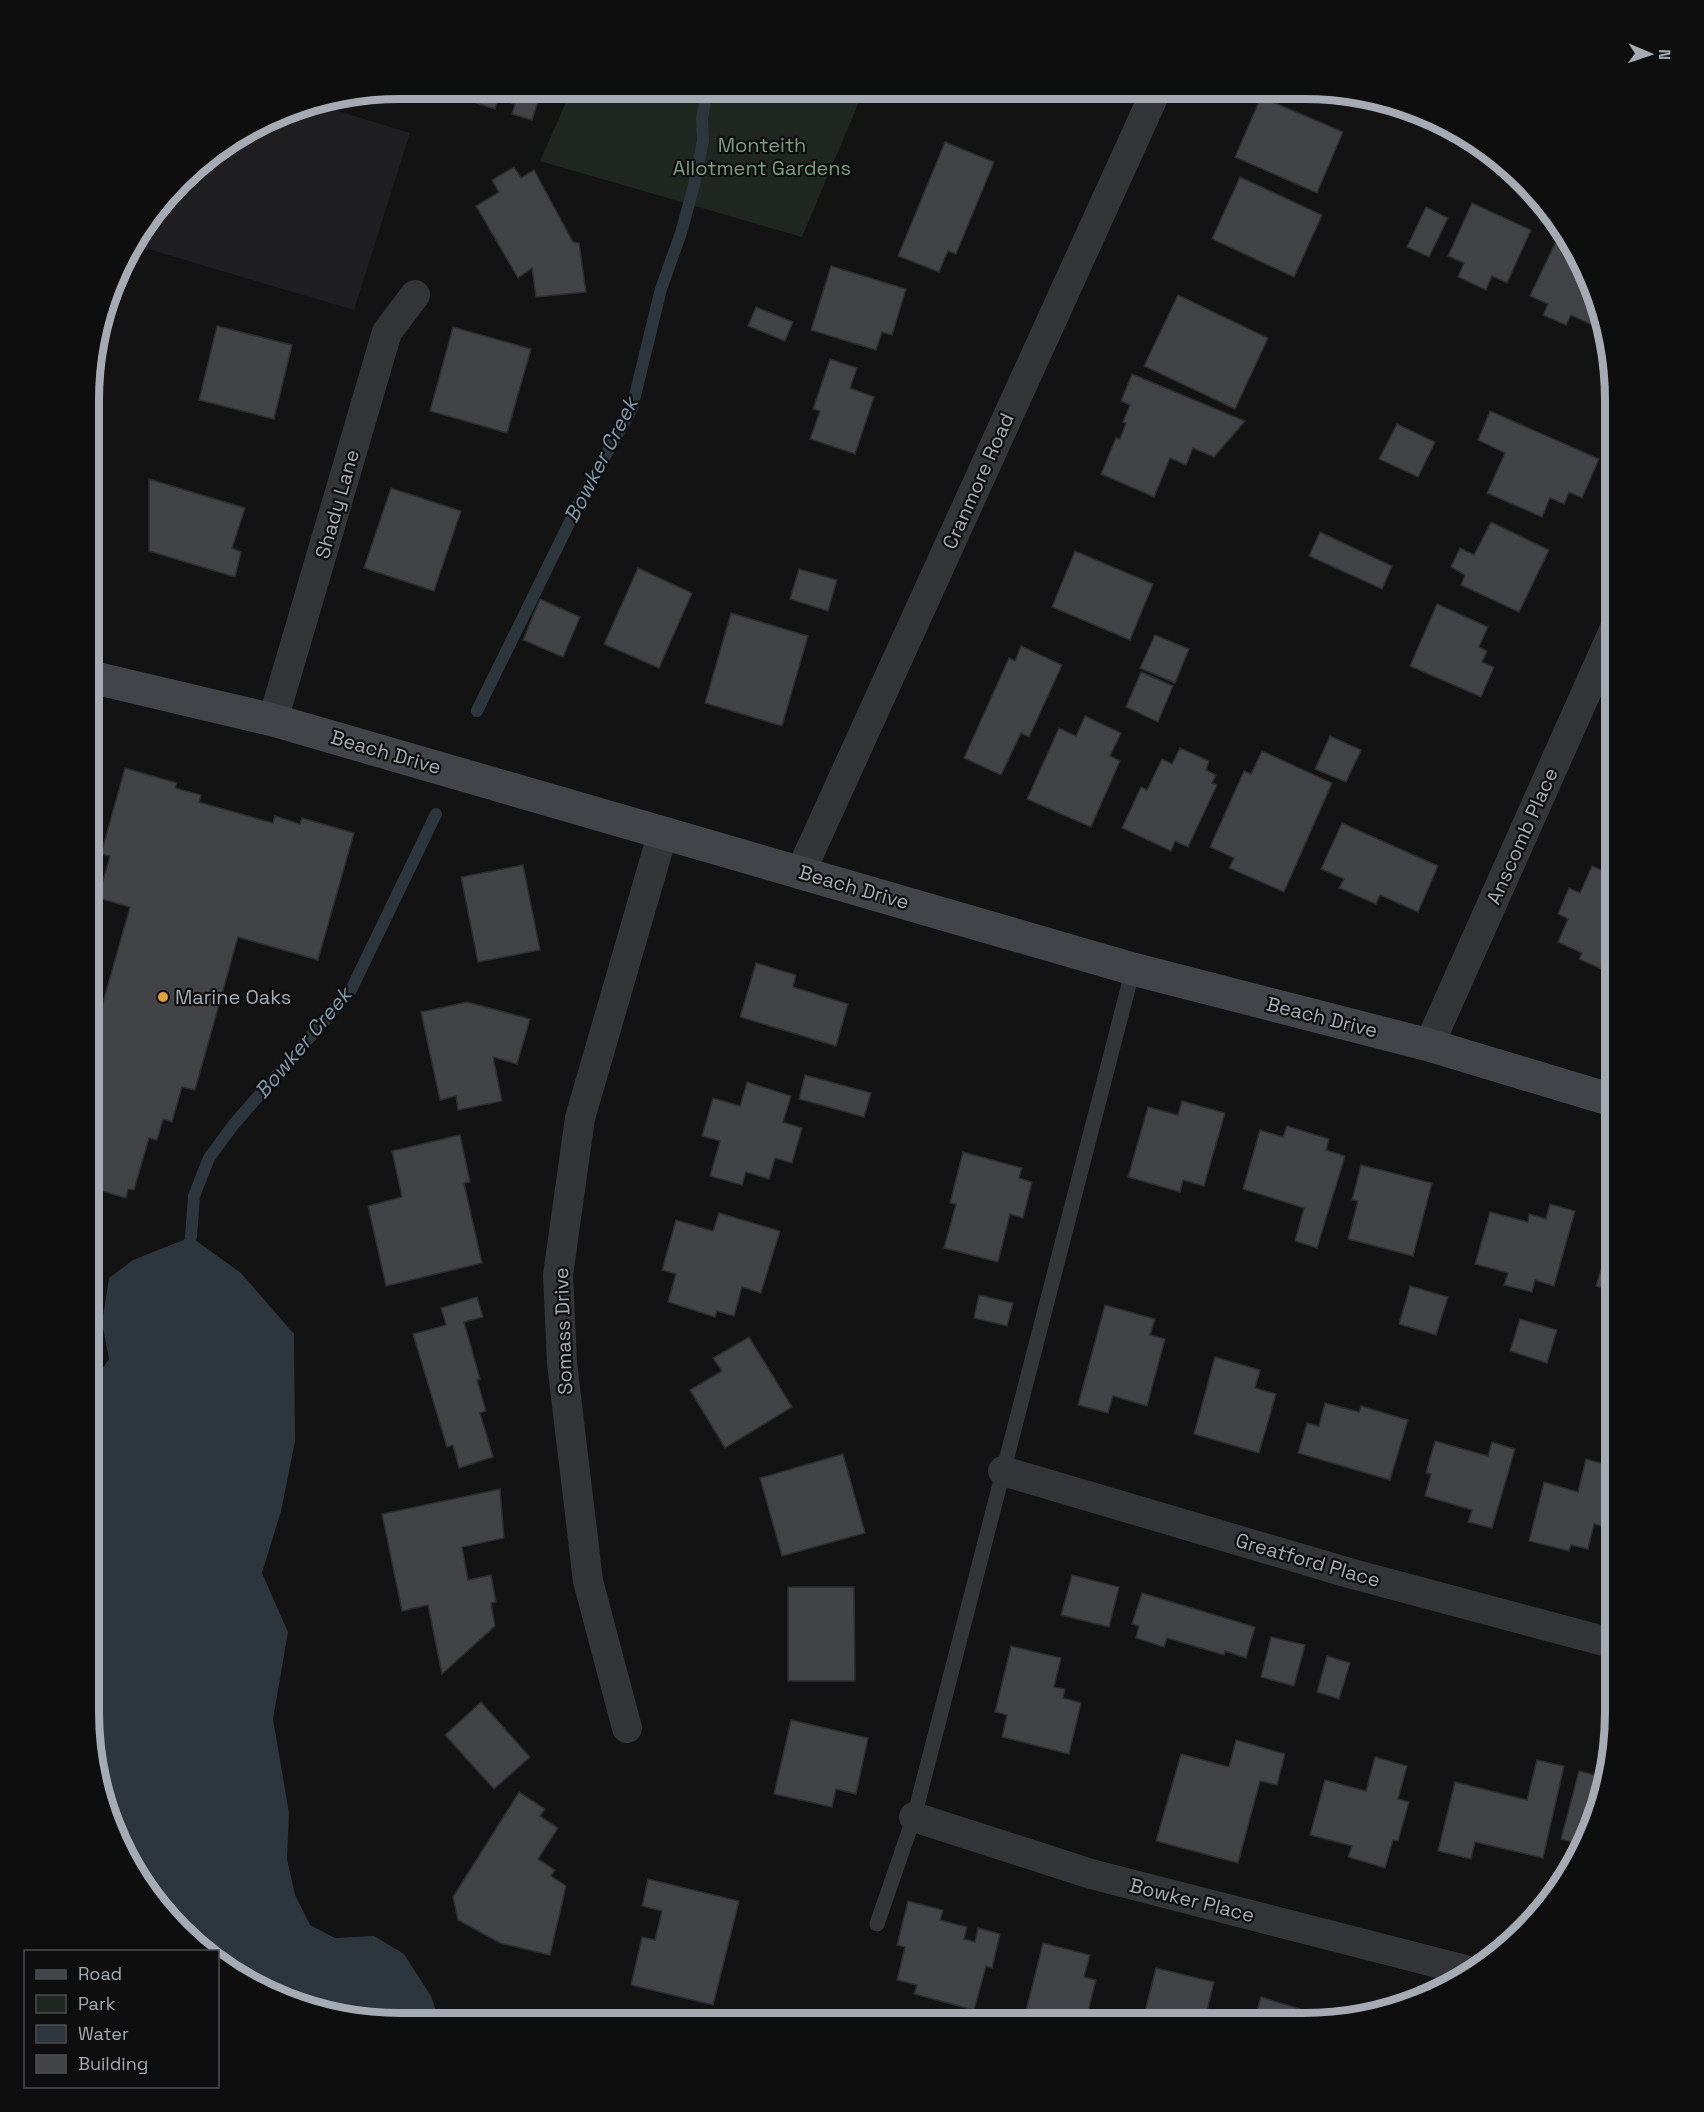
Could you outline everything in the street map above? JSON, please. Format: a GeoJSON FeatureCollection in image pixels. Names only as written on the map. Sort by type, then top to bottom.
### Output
{"type":"FeatureCollection","features":[{"type":"Feature","properties":{"kind":"main road","name":"Beach Drive"},"geometry":{"type":"LineString","coordinates":[[99,679],[273,720],[801,871],[1133,969],[1429,1045],[1605,1098]]}},
{"type":"Feature","properties":{"kind":"street","name":"Cranmore Road"},"geometry":{"type":"LineString","coordinates":[[801,871],[1152,99]]}},
{"type":"Feature","properties":{"kind":"street","name":"Shady Lane"},"geometry":{"type":"LineString","coordinates":[[273,720],[387,332],[415,295]]}},
{"type":"Feature","properties":{"kind":"street","name":"Anscomb Place"},"geometry":{"type":"LineString","coordinates":[[1429,1045],[1605,650]]}},
{"type":"Feature","properties":{"kind":"street","name":"Somass Drive"},"geometry":{"type":"LineString","coordinates":[[627,1728],[588,1581],[561,1363],[558,1275],[580,1118],[663,832]]}},
{"type":"Feature","properties":{"kind":"street","name":"Greatford Place"},"geometry":{"type":"LineString","coordinates":[[1003,1471],[1348,1573],[1605,1641]]}},
{"type":"Feature","properties":{"kind":"street","name":"Bowker Place"},"geometry":{"type":"LineString","coordinates":[[914,1817],[1091,1874],[1461,1969]]}},
{"type":"Feature","properties":{"kind":"lane"},"geometry":{"type":"LineString","coordinates":[[877,1924],[914,1817],[1126,1005],[1133,969]]}},
{"type":"Feature","properties":{"kind":"shaded area"},"geometry":{"type":"Polygon","coordinates":[[[328,108],[410,133],[354,310],[141,247],[161,217],[187,187],[217,161],[267,130],[328,108]]]}},
{"type":"Feature","properties":{"kind":"green space","name":"Monteith Allotment Gardens"},"geometry":{"type":"Polygon","coordinates":[[[568,99],[860,99],[802,237],[540,161],[568,99]]]}},
{"type":"Feature","properties":{"kind":"water"},"geometry":{"type":"Polygon","coordinates":[[[191,1237],[241,1273],[294,1334],[295,1441],[281,1511],[262,1573],[288,1632],[273,1719],[289,1813],[287,1859],[295,1895],[310,1925],[335,1938],[374,1936],[404,1954],[431,1996],[437,2013],[381,2012],[322,2003],[285,1990],[250,1973],[216,1950],[187,1925],[150,1879],[122,1827],[105,1771],[99,1712],[99,1395],[102,1394],[99,1374],[109,1359],[102,1323],[109,1278],[133,1260],[191,1237]]]}},
{"type":"Feature","properties":{"kind":"building"},"geometry":{"type":"Polygon","coordinates":[[[464,99],[498,99],[495,109],[464,99]]]}},
{"type":"Feature","properties":{"kind":"building"},"geometry":{"type":"Polygon","coordinates":[[[498,99],[539,99],[532,120],[512,114],[515,104],[498,99]]]}},
{"type":"Feature","properties":{"kind":"building"},"geometry":{"type":"Polygon","coordinates":[[[1260,99],[1266,99],[1343,132],[1317,193],[1235,157],[1260,99]]]}},
{"type":"Feature","properties":{"kind":"building"},"geometry":{"type":"Polygon","coordinates":[[[945,142],[994,162],[956,254],[948,251],[939,272],[898,256],[945,142]]]}},
{"type":"Feature","properties":{"kind":"building"},"geometry":{"type":"Polygon","coordinates":[[[514,167],[521,178],[534,170],[573,242],[579,243],[586,292],[536,297],[532,268],[518,278],[476,206],[499,192],[492,180],[514,167]]]}},
{"type":"Feature","properties":{"kind":"building"},"geometry":{"type":"Polygon","coordinates":[[[1240,177],[1322,215],[1294,277],[1212,239],[1240,177]]]}},
{"type":"Feature","properties":{"kind":"building"},"geometry":{"type":"Polygon","coordinates":[[[1472,203],[1531,230],[1507,283],[1492,276],[1486,290],[1458,277],[1464,263],[1448,256],[1472,203]]]}},
{"type":"Feature","properties":{"kind":"building"},"geometry":{"type":"Polygon","coordinates":[[[1426,207],[1448,218],[1429,257],[1407,247],[1426,207]]]}},
{"type":"Feature","properties":{"kind":"building"},"geometry":{"type":"Polygon","coordinates":[[[1557,239],[1574,267],[1593,317],[1590,324],[1571,315],[1566,325],[1543,315],[1548,304],[1530,296],[1557,239]]]}},
{"type":"Feature","properties":{"kind":"building"},"geometry":{"type":"Polygon","coordinates":[[[831,266],[906,289],[892,335],[882,332],[876,350],[811,330],[831,266]]]}},
{"type":"Feature","properties":{"kind":"building"},"geometry":{"type":"Polygon","coordinates":[[[1178,295],[1268,338],[1235,409],[1144,366],[1178,295]]]}},
{"type":"Feature","properties":{"kind":"building"},"geometry":{"type":"Polygon","coordinates":[[[756,307],[793,322],[785,341],[748,326],[756,307]]]}},
{"type":"Feature","properties":{"kind":"building"},"geometry":{"type":"Polygon","coordinates":[[[217,326],[292,345],[274,419],[199,400],[217,326]]]}},
{"type":"Feature","properties":{"kind":"building"},"geometry":{"type":"Polygon","coordinates":[[[453,327],[531,349],[507,433],[430,411],[453,327]]]}},
{"type":"Feature","properties":{"kind":"building"},"geometry":{"type":"Polygon","coordinates":[[[830,359],[857,368],[850,388],[874,397],[855,454],[810,439],[820,411],[813,409],[830,359]]]}},
{"type":"Feature","properties":{"kind":"building"},"geometry":{"type":"Polygon","coordinates":[[[1132,374],[1245,421],[1214,457],[1193,448],[1186,465],[1170,458],[1154,497],[1101,474],[1116,438],[1120,439],[1126,423],[1123,422],[1130,405],[1121,401],[1132,374]]]}},
{"type":"Feature","properties":{"kind":"building"},"geometry":{"type":"Polygon","coordinates":[[[1490,411],[1599,459],[1582,498],[1569,492],[1564,504],[1550,498],[1542,517],[1487,493],[1505,453],[1478,440],[1490,411]]]}},
{"type":"Feature","properties":{"kind":"building"},"geometry":{"type":"Polygon","coordinates":[[[1397,424],[1435,442],[1418,477],[1379,459],[1397,424]]]}},
{"type":"Feature","properties":{"kind":"building"},"geometry":{"type":"Polygon","coordinates":[[[149,479],[245,508],[232,548],[241,552],[235,577],[149,551],[149,479]]]}},
{"type":"Feature","properties":{"kind":"building"},"geometry":{"type":"Polygon","coordinates":[[[391,488],[461,511],[434,591],[364,568],[391,488]]]}},
{"type":"Feature","properties":{"kind":"building"},"geometry":{"type":"Polygon","coordinates":[[[1491,522],[1549,550],[1519,612],[1461,585],[1465,575],[1451,567],[1460,548],[1474,555],[1491,522]]]}},
{"type":"Feature","properties":{"kind":"building"},"geometry":{"type":"Polygon","coordinates":[[[1320,532],[1392,566],[1382,589],[1309,556],[1320,532]]]}},
{"type":"Feature","properties":{"kind":"building"},"geometry":{"type":"Polygon","coordinates":[[[1075,551],[1153,584],[1130,640],[1052,607],[1075,551]]]}},
{"type":"Feature","properties":{"kind":"building"},"geometry":{"type":"Polygon","coordinates":[[[638,568],[692,593],[659,668],[604,644],[638,568]]]}},
{"type":"Feature","properties":{"kind":"building"},"geometry":{"type":"Polygon","coordinates":[[[799,569],[837,580],[828,611],[790,599],[799,569]]]}},
{"type":"Feature","properties":{"kind":"building"},"geometry":{"type":"Polygon","coordinates":[[[540,599],[580,617],[563,657],[523,640],[540,599]]]}},
{"type":"Feature","properties":{"kind":"building"},"geometry":{"type":"Polygon","coordinates":[[[1437,604],[1488,627],[1479,647],[1487,651],[1482,662],[1494,667],[1481,697],[1410,666],[1437,604]]]}},
{"type":"Feature","properties":{"kind":"building"},"geometry":{"type":"Polygon","coordinates":[[[731,613],[808,636],[782,726],[705,703],[731,613]]]}},
{"type":"Feature","properties":{"kind":"building"},"geometry":{"type":"Polygon","coordinates":[[[1155,635],[1189,649],[1175,683],[1140,668],[1155,635]]]}},
{"type":"Feature","properties":{"kind":"building"},"geometry":{"type":"Polygon","coordinates":[[[1021,646],[1062,665],[1029,737],[1021,733],[1001,775],[964,758],[1009,658],[1015,661],[1021,646]]]}},
{"type":"Feature","properties":{"kind":"building"},"geometry":{"type":"Polygon","coordinates":[[[1141,672],[1173,686],[1158,722],[1126,707],[1141,672]]]}},
{"type":"Feature","properties":{"kind":"building"},"geometry":{"type":"Polygon","coordinates":[[[1085,716],[1121,733],[1110,756],[1120,761],[1091,827],[1027,799],[1059,728],[1076,736],[1085,716]]]}},
{"type":"Feature","properties":{"kind":"building"},"geometry":{"type":"Polygon","coordinates":[[[1330,736],[1361,750],[1346,782],[1315,769],[1330,736]]]}},
{"type":"Feature","properties":{"kind":"building"},"geometry":{"type":"Polygon","coordinates":[[[1180,748],[1209,761],[1206,770],[1216,775],[1212,783],[1217,785],[1188,847],[1175,841],[1171,851],[1122,828],[1141,787],[1147,790],[1162,759],[1172,764],[1180,748]]]}},
{"type":"Feature","properties":{"kind":"building"},"geometry":{"type":"Polygon","coordinates":[[[1262,751],[1332,783],[1284,892],[1229,868],[1234,858],[1210,847],[1244,771],[1251,774],[1262,751]]]}},
{"type":"Feature","properties":{"kind":"building","name":"Marine Oaks"},"geometry":{"type":"Polygon","coordinates":[[[125,768],[177,783],[175,788],[201,795],[199,802],[273,823],[275,816],[300,824],[302,818],[354,833],[318,960],[238,937],[195,1090],[182,1087],[172,1122],[163,1119],[157,1140],[149,1138],[134,1190],[128,1189],[126,1198],[99,1190],[99,1016],[130,907],[99,898],[110,856],[101,854],[125,768]]]}},
{"type":"Feature","properties":{"kind":"building"},"geometry":{"type":"Polygon","coordinates":[[[1342,823],[1438,866],[1418,912],[1380,895],[1376,904],[1339,888],[1344,879],[1321,869],[1342,823]]]}},
{"type":"Feature","properties":{"kind":"building"},"geometry":{"type":"Polygon","coordinates":[[[523,865],[540,950],[478,962],[461,877],[523,865]]]}},
{"type":"Feature","properties":{"kind":"building"},"geometry":{"type":"Polygon","coordinates":[[[1592,866],[1605,872],[1605,971],[1579,959],[1582,953],[1558,942],[1568,919],[1558,914],[1569,888],[1580,893],[1592,866]]]}},
{"type":"Feature","properties":{"kind":"building"},"geometry":{"type":"Polygon","coordinates":[[[756,963],[796,975],[793,987],[848,1004],[836,1046],[740,1017],[756,963]]]}},
{"type":"Feature","properties":{"kind":"building"},"geometry":{"type":"Polygon","coordinates":[[[467,1002],[530,1019],[517,1064],[493,1057],[502,1101],[458,1110],[456,1096],[440,1100],[421,1012],[467,1002]]]}},
{"type":"Feature","properties":{"kind":"building"},"geometry":{"type":"Polygon","coordinates":[[[805,1075],[871,1093],[864,1117],[799,1099],[805,1075]]]}},
{"type":"Feature","properties":{"kind":"building"},"geometry":{"type":"Polygon","coordinates":[[[747,1082],[791,1096],[783,1122],[802,1128],[792,1163],[775,1158],[769,1179],[746,1172],[742,1185],[710,1176],[720,1141],[702,1136],[713,1098],[740,1106],[747,1082]]]}},
{"type":"Feature","properties":{"kind":"building"},"geometry":{"type":"Polygon","coordinates":[[[1182,1101],[1225,1113],[1204,1186],[1183,1180],[1180,1192],[1128,1177],[1148,1107],[1178,1115],[1182,1101]]]}},
{"type":"Feature","properties":{"kind":"building"},"geometry":{"type":"Polygon","coordinates":[[[1287,1126],[1329,1139],[1326,1150],[1345,1156],[1317,1248],[1295,1241],[1304,1208],[1243,1189],[1260,1130],[1283,1137],[1287,1126]]]}},
{"type":"Feature","properties":{"kind":"building"},"geometry":{"type":"Polygon","coordinates":[[[460,1135],[470,1182],[464,1183],[482,1263],[386,1286],[368,1206],[402,1197],[392,1151],[460,1135]]]}},
{"type":"Feature","properties":{"kind":"building"},"geometry":{"type":"Polygon","coordinates":[[[963,1152],[1022,1168],[1019,1178],[1032,1182],[1023,1218],[1010,1214],[998,1262],[944,1248],[956,1204],[950,1203],[963,1152]]]}},
{"type":"Feature","properties":{"kind":"building"},"geometry":{"type":"Polygon","coordinates":[[[1361,1165],[1432,1183],[1413,1256],[1348,1239],[1358,1201],[1352,1200],[1361,1165]]]}},
{"type":"Feature","properties":{"kind":"building"},"geometry":{"type":"Polygon","coordinates":[[[1550,1204],[1575,1211],[1554,1286],[1535,1280],[1532,1292],[1504,1285],[1508,1273],[1475,1264],[1490,1212],[1528,1222],[1529,1214],[1546,1219],[1550,1204]]]}},
{"type":"Feature","properties":{"kind":"building"},"geometry":{"type":"Polygon","coordinates":[[[719,1213],[780,1231],[761,1293],[742,1287],[734,1316],[717,1311],[715,1317],[668,1302],[676,1274],[662,1270],[676,1220],[713,1231],[719,1213]]]}},
{"type":"Feature","properties":{"kind":"building"},"geometry":{"type":"Polygon","coordinates":[[[1605,1257],[1605,1289],[1596,1286],[1605,1257]]]}},
{"type":"Feature","properties":{"kind":"building"},"geometry":{"type":"Polygon","coordinates":[[[1410,1286],[1448,1297],[1436,1335],[1399,1324],[1410,1286]]]}},
{"type":"Feature","properties":{"kind":"building"},"geometry":{"type":"Polygon","coordinates":[[[979,1295],[1013,1303],[1007,1326],[974,1318],[979,1295]]]}},
{"type":"Feature","properties":{"kind":"building"},"geometry":{"type":"Polygon","coordinates":[[[477,1297],[483,1317],[464,1322],[480,1379],[477,1380],[486,1411],[480,1413],[493,1457],[459,1468],[453,1445],[447,1447],[413,1334],[446,1325],[441,1308],[477,1297]]]}},
{"type":"Feature","properties":{"kind":"building"},"geometry":{"type":"Polygon","coordinates":[[[1105,1305],[1155,1319],[1150,1335],[1165,1339],[1147,1406],[1113,1396],[1108,1413],[1078,1405],[1105,1305]]]}},
{"type":"Feature","properties":{"kind":"building"},"geometry":{"type":"Polygon","coordinates":[[[1520,1319],[1557,1330],[1547,1363],[1510,1351],[1520,1319]]]}},
{"type":"Feature","properties":{"kind":"building"},"geometry":{"type":"Polygon","coordinates":[[[749,1337],[792,1407],[725,1448],[690,1390],[722,1371],[713,1358],[749,1337]]]}},
{"type":"Feature","properties":{"kind":"building"},"geometry":{"type":"Polygon","coordinates":[[[1215,1357],[1260,1370],[1255,1388],[1276,1394],[1259,1453],[1194,1434],[1215,1357]]]}},
{"type":"Feature","properties":{"kind":"building"},"geometry":{"type":"Polygon","coordinates":[[[1325,1403],[1359,1412],[1361,1406],[1408,1420],[1390,1480],[1298,1453],[1307,1423],[1319,1426],[1325,1403]]]}},
{"type":"Feature","properties":{"kind":"building"},"geometry":{"type":"Polygon","coordinates":[[[1435,1441],[1488,1456],[1492,1442],[1515,1449],[1492,1528],[1468,1522],[1472,1510],[1425,1496],[1431,1474],[1426,1473],[1435,1441]]]}},
{"type":"Feature","properties":{"kind":"building"},"geometry":{"type":"Polygon","coordinates":[[[843,1454],[865,1533],[782,1556],[760,1478],[843,1454]]]}},
{"type":"Feature","properties":{"kind":"building"},"geometry":{"type":"Polygon","coordinates":[[[1586,1459],[1605,1464],[1605,1512],[1602,1526],[1594,1524],[1588,1549],[1571,1545],[1569,1551],[1529,1541],[1544,1482],[1578,1492],[1586,1459]]]}},
{"type":"Feature","properties":{"kind":"building"},"geometry":{"type":"Polygon","coordinates":[[[500,1489],[504,1538],[462,1547],[468,1580],[491,1575],[496,1602],[491,1603],[495,1626],[442,1674],[428,1605],[402,1611],[382,1514],[500,1489]]]}},
{"type":"Feature","properties":{"kind":"building"},"geometry":{"type":"Polygon","coordinates":[[[1072,1575],[1119,1587],[1109,1627],[1061,1615],[1072,1575]]]}},
{"type":"Feature","properties":{"kind":"building"},"geometry":{"type":"Polygon","coordinates":[[[788,1587],[854,1587],[855,1681],[788,1681],[788,1587]]]}},
{"type":"Feature","properties":{"kind":"building"},"geometry":{"type":"Polygon","coordinates":[[[1142,1593],[1255,1627],[1246,1658],[1225,1651],[1224,1655],[1167,1638],[1164,1647],[1136,1638],[1139,1626],[1132,1624],[1142,1593]]]}},
{"type":"Feature","properties":{"kind":"building"},"geometry":{"type":"Polygon","coordinates":[[[1271,1637],[1305,1645],[1294,1686],[1261,1677],[1271,1637]]]}},
{"type":"Feature","properties":{"kind":"building"},"geometry":{"type":"Polygon","coordinates":[[[1011,1646],[1061,1658],[1054,1687],[1065,1689],[1063,1698],[1081,1703],[1069,1754],[1002,1737],[1007,1715],[995,1712],[1011,1646]]]}},
{"type":"Feature","properties":{"kind":"building"},"geometry":{"type":"Polygon","coordinates":[[[1327,1656],[1350,1663],[1339,1699],[1317,1692],[1327,1656]]]}},
{"type":"Feature","properties":{"kind":"building"},"geometry":{"type":"Polygon","coordinates":[[[481,1702],[530,1757],[494,1789],[445,1735],[481,1702]]]}},
{"type":"Feature","properties":{"kind":"building"},"geometry":{"type":"Polygon","coordinates":[[[791,1720],[868,1738],[856,1794],[836,1789],[832,1807],[774,1794],[791,1720]]]}},
{"type":"Feature","properties":{"kind":"building"},"geometry":{"type":"Polygon","coordinates":[[[1236,1740],[1285,1754],[1277,1785],[1260,1781],[1238,1863],[1156,1841],[1181,1754],[1229,1767],[1236,1740]]]}},
{"type":"Feature","properties":{"kind":"building"},"geometry":{"type":"Polygon","coordinates":[[[1375,1757],[1407,1766],[1398,1799],[1409,1802],[1398,1841],[1393,1840],[1385,1868],[1348,1857],[1352,1846],[1310,1835],[1325,1780],[1366,1791],[1375,1757]]]}},
{"type":"Feature","properties":{"kind":"building"},"geometry":{"type":"Polygon","coordinates":[[[1537,1760],[1564,1766],[1543,1858],[1475,1842],[1471,1859],[1438,1851],[1455,1782],[1527,1800],[1537,1760]]]}},
{"type":"Feature","properties":{"kind":"building"},"geometry":{"type":"Polygon","coordinates":[[[1579,1771],[1598,1776],[1589,1809],[1575,1843],[1561,1839],[1579,1771]]]}},
{"type":"Feature","properties":{"kind":"building"},"geometry":{"type":"Polygon","coordinates":[[[519,1792],[545,1809],[540,1816],[558,1828],[538,1859],[555,1870],[551,1876],[566,1886],[550,1955],[500,1943],[458,1920],[453,1897],[519,1792]]]}},
{"type":"Feature","properties":{"kind":"building"},"geometry":{"type":"Polygon","coordinates":[[[648,1879],[739,1901],[713,2005],[631,1985],[642,1937],[655,1940],[662,1911],[642,1906],[648,1879]]]}},
{"type":"Feature","properties":{"kind":"building"},"geometry":{"type":"Polygon","coordinates":[[[908,1901],[943,1910],[940,1920],[967,1927],[964,1939],[975,1942],[978,1928],[1000,1934],[992,1968],[986,1966],[974,2010],[914,1994],[917,1985],[897,1980],[905,1947],[897,1945],[908,1901]]]}},
{"type":"Feature","properties":{"kind":"building"},"geometry":{"type":"Polygon","coordinates":[[[1043,1943],[1090,1955],[1084,1977],[1096,1980],[1088,2013],[1026,2013],[1043,1943]]]}},
{"type":"Feature","properties":{"kind":"building"},"geometry":{"type":"Polygon","coordinates":[[[1156,1968],[1214,1982],[1206,2013],[1145,2013],[1156,1968]]]}},
{"type":"Feature","properties":{"kind":"building"},"geometry":{"type":"Polygon","coordinates":[[[1261,1997],[1300,2009],[1299,2013],[1256,2013],[1261,1997]]]}},
{"type":"Feature","properties":{"kind":"waterway","name":"Bowker Creek"},"geometry":{"type":"LineString","coordinates":[[477,711],[580,501],[632,408],[661,289],[681,233],[694,185],[703,141],[702,119],[705,99]]}},
{"type":"Feature","properties":{"kind":"waterway","name":"Bowker Creek"},"geometry":{"type":"LineString","coordinates":[[191,1237],[194,1196],[209,1158],[234,1124],[351,990],[436,814]]}},
{"type":"Feature","properties":{"kind":"place","name":"Marine Oaks"},"geometry":{"type":"Point","coordinates":[163,997]}}]}
